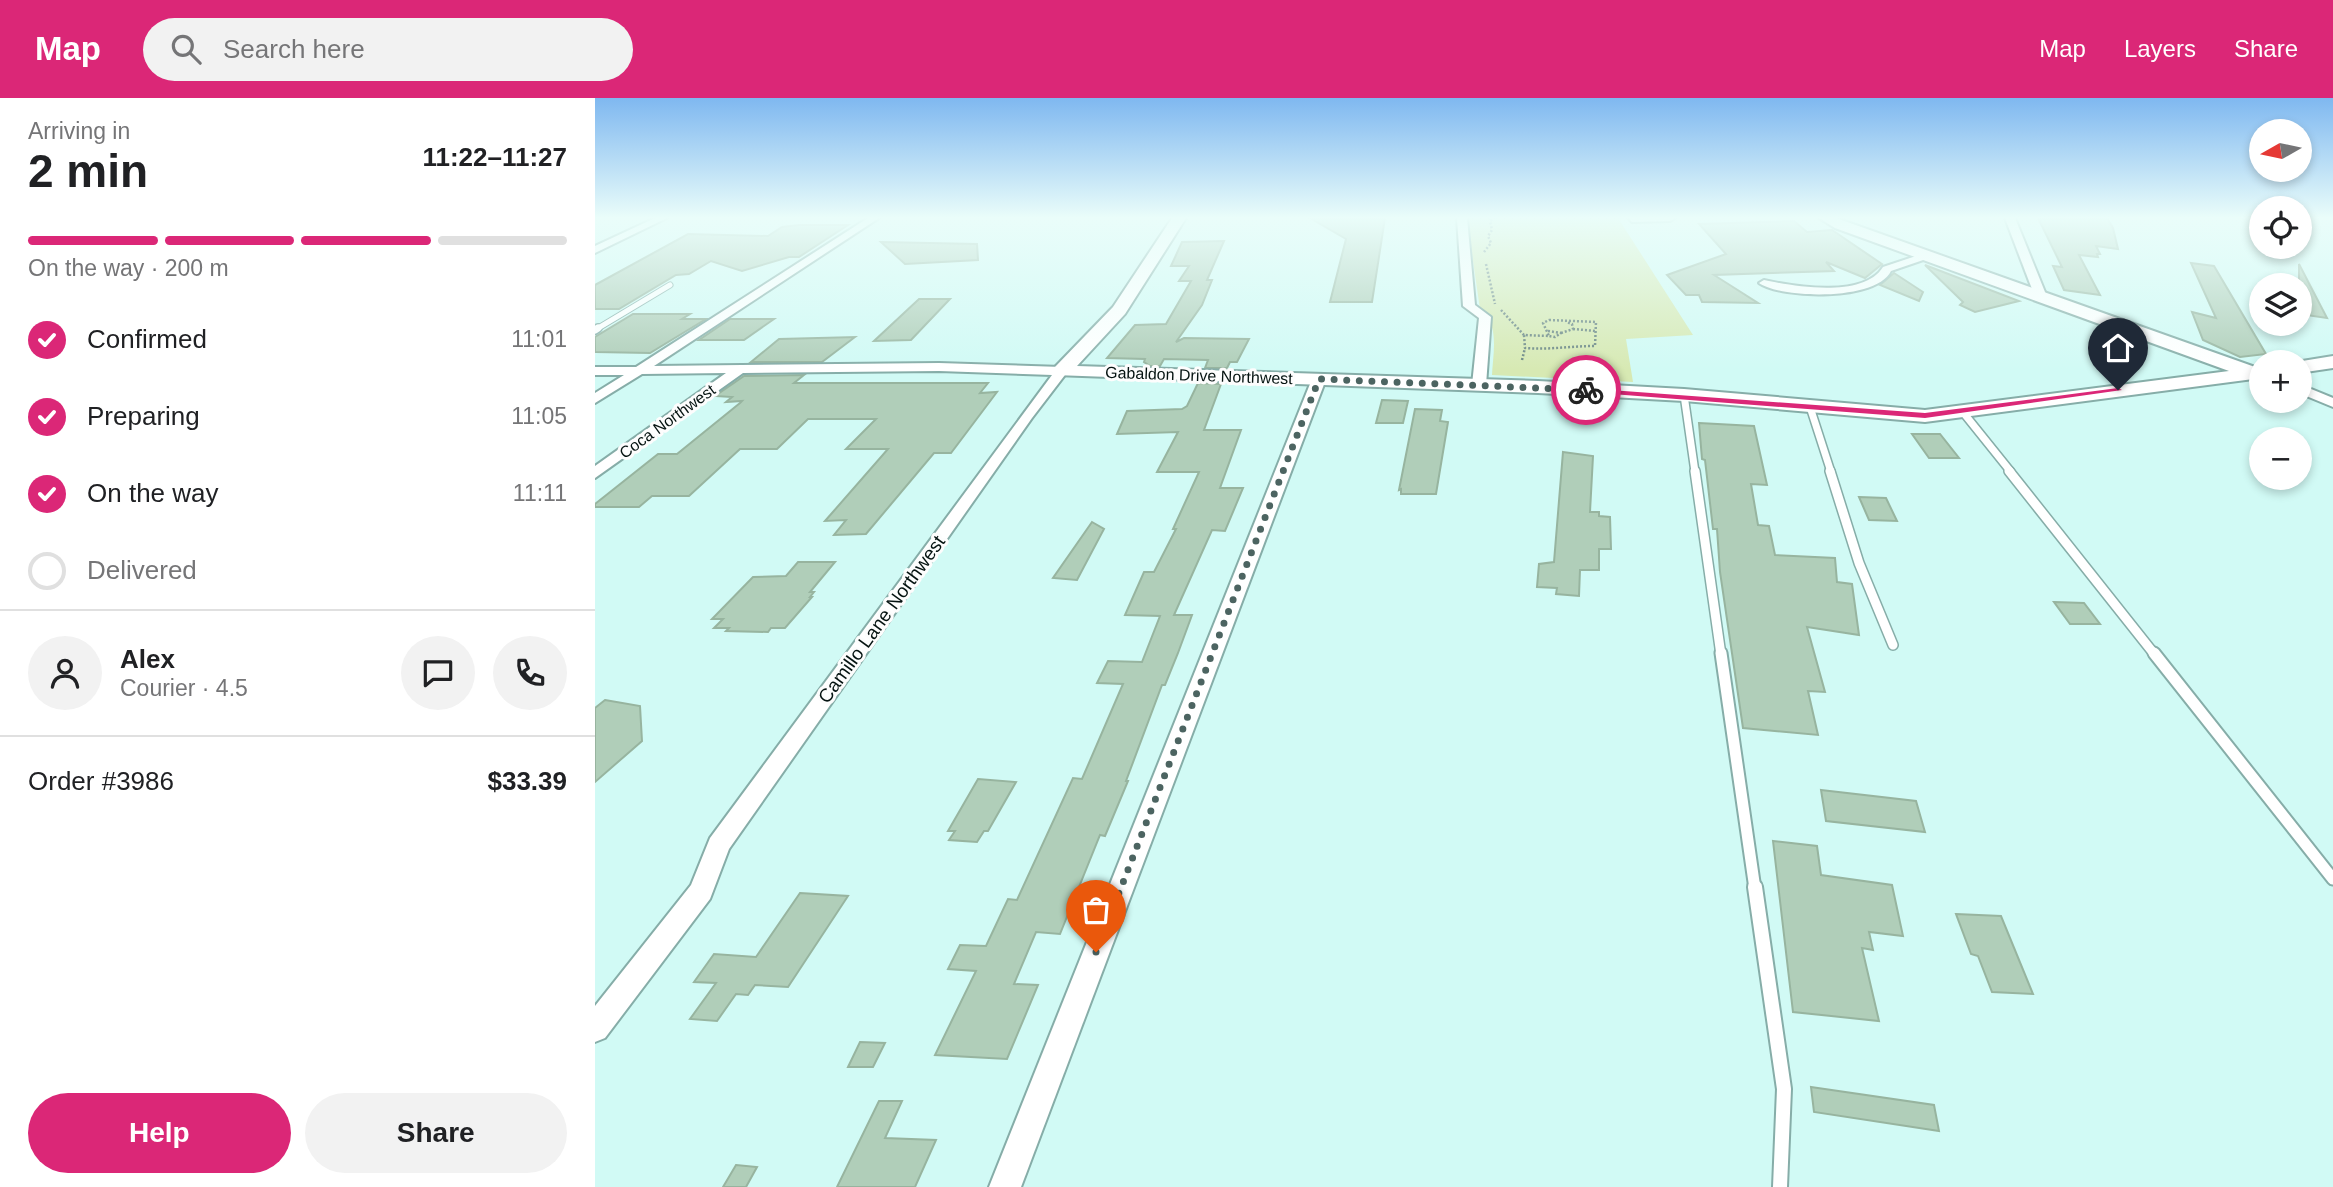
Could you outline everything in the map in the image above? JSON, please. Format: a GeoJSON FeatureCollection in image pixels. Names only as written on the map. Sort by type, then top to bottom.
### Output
{"type":"FeatureCollection","features":[{"type":"Feature","properties":{"kind":"street"},"geometry":{"type":"LineString","coordinates":[[595,399],[796,269]]}},
{"type":"Feature","properties":{"kind":"street","name":"Camillo Lane Northwest"},"geometry":{"type":"LineString","coordinates":[[595,1028],[701,891],[718,845],[1027,415],[1062,371],[1119,310],[1146,269]]}},
{"type":"Feature","properties":{"kind":"street"},"geometry":{"type":"LineString","coordinates":[[1465,269],[1469,306],[1485,317],[1479,385]]}},
{"type":"Feature","properties":{"kind":"street"},"geometry":{"type":"LineString","coordinates":[[1764,283],[1781,288],[1864,287],[1881,279],[1888,269]]}},
{"type":"Feature","properties":{"kind":"street"},"geometry":{"type":"LineString","coordinates":[[1961,269],[2249,370]]}},
{"type":"Feature","properties":{"kind":"street"},"geometry":{"type":"LineString","coordinates":[[2030,269],[2041,297]]}},
{"type":"Feature","properties":{"kind":"street"},"geometry":{"type":"LineString","coordinates":[[2312,365],[2333,362]]}},
{"type":"Feature","properties":{"kind":"street","name":"Gabaldon Drive Northwest"},"geometry":{"type":"LineString","coordinates":[[595,371],[939,367],[1319,379],[1684,396],[1925,416],[2249,375]]}},
{"type":"Feature","properties":{"kind":"street","name":"Coca Northwest"},"geometry":{"type":"LineString","coordinates":[[595,473],[740,369]]}},
{"type":"Feature","properties":{"kind":"street"},"geometry":{"type":"LineString","coordinates":[[1005,1187],[1319,379]]}},
{"type":"Feature","properties":{"kind":"street"},"geometry":{"type":"LineString","coordinates":[[2312,394],[2333,403]]}},
{"type":"Feature","properties":{"kind":"lane"},"geometry":{"type":"LineString","coordinates":[[595,330],[670,285]]}},
{"type":"Feature","properties":{"kind":"lane"},"geometry":{"type":"LineString","coordinates":[[1684,396],[1784,1089],[1780,1187]]}},
{"type":"Feature","properties":{"kind":"lane"},"geometry":{"type":"LineString","coordinates":[[1810,407],[1859,563],[1893,645]]}},
{"type":"Feature","properties":{"kind":"lane"},"geometry":{"type":"LineString","coordinates":[[1962,411],[2333,879]]}},
{"type":"Feature","properties":{"kind":"path"},"geometry":{"type":"LineString","coordinates":[[1488,269],[1495,304],[1524,335],[1522,360]]}},
{"type":"Feature","properties":{"kind":"path"},"geometry":{"type":"LineString","coordinates":[[1525,348],[1590,348],[1595,346],[1596,323],[1549,320],[1543,323],[1548,334]]}},
{"type":"Feature","properties":{"kind":"path"},"geometry":{"type":"LineString","coordinates":[[1562,320],[1572,324],[1573,329]]}},
{"type":"Feature","properties":{"kind":"path"},"geometry":{"type":"LineString","coordinates":[[1524,335],[1561,333],[1573,329],[1596,331]]}},
{"type":"Feature","properties":{"kind":"green space"},"geometry":{"type":"Polygon","coordinates":[[[1474,269],[1651,269],[1693,335],[1626,339],[1633,382],[1492,375],[1493,331],[1486,315],[1480,309],[1474,269]]]}},
{"type":"Feature","properties":{"kind":"building"},"geometry":{"type":"Polygon","coordinates":[[[625,269],[698,269],[689,274],[676,275],[619,309],[595,309],[595,285],[625,269]]]}},
{"type":"Feature","properties":{"kind":"building"},"geometry":{"type":"Polygon","coordinates":[[[1187,269],[1212,269],[1207,280],[1212,280],[1202,305],[1176,342],[1184,338],[1249,339],[1237,362],[1230,362],[1227,368],[1205,368],[1208,360],[1164,359],[1160,366],[1150,366],[1144,362],[1145,359],[1107,358],[1135,325],[1166,324],[1191,281],[1179,281],[1187,269]]]}},
{"type":"Feature","properties":{"kind":"building"},"geometry":{"type":"Polygon","coordinates":[[[1338,269],[1377,269],[1372,302],[1330,302],[1338,269]]]}},
{"type":"Feature","properties":{"kind":"building"},"geometry":{"type":"Polygon","coordinates":[[[1684,269],[1832,269],[1834,271],[1714,275],[1758,303],[1702,302],[1699,295],[1686,295],[1667,275],[1684,269]]]}},
{"type":"Feature","properties":{"kind":"building"},"geometry":{"type":"Polygon","coordinates":[[[1843,269],[1876,269],[1865,278],[1843,269]]]}},
{"type":"Feature","properties":{"kind":"building"},"geometry":{"type":"Polygon","coordinates":[[[1929,269],[2019,301],[1975,312],[1960,305],[1963,302],[1929,269]]]}},
{"type":"Feature","properties":{"kind":"building"},"geometry":{"type":"Polygon","coordinates":[[[2054,269],[2086,269],[2100,295],[2064,290],[2054,269]]]}},
{"type":"Feature","properties":{"kind":"building"},"geometry":{"type":"Polygon","coordinates":[[[2194,269],[2216,269],[2249,325],[2249,336],[2255,336],[2264,350],[2249,350],[2249,356],[2240,357],[2203,340],[2192,312],[2216,318],[2194,269]]]}},
{"type":"Feature","properties":{"kind":"building"},"geometry":{"type":"Polygon","coordinates":[[[1894,273],[1923,292],[1919,301],[1880,285],[1894,273]]]}},
{"type":"Feature","properties":{"kind":"building"},"geometry":{"type":"Polygon","coordinates":[[[2312,289],[2327,318],[2312,316],[2312,289]]]}},
{"type":"Feature","properties":{"kind":"building"},"geometry":{"type":"Polygon","coordinates":[[[919,299],[950,299],[911,340],[874,341],[919,299]]]}},
{"type":"Feature","properties":{"kind":"building"},"geometry":{"type":"Polygon","coordinates":[[[633,314],[690,314],[682,319],[706,319],[650,353],[595,352],[595,337],[633,314]]]}},
{"type":"Feature","properties":{"kind":"building"},"geometry":{"type":"Polygon","coordinates":[[[730,319],[774,319],[744,340],[699,340],[730,319]]]}},
{"type":"Feature","properties":{"kind":"building"},"geometry":{"type":"Polygon","coordinates":[[[855,337],[822,362],[751,362],[779,339],[855,337]]]}},
{"type":"Feature","properties":{"kind":"building"},"geometry":{"type":"Polygon","coordinates":[[[804,375],[794,383],[988,383],[980,393],[997,392],[951,453],[934,453],[866,534],[834,535],[846,520],[825,521],[888,449],[846,449],[876,419],[808,419],[777,449],[740,449],[689,496],[652,496],[639,507],[595,507],[595,504],[658,454],[677,454],[740,403],[742,401],[726,402],[732,397],[715,396],[744,376],[804,375]]]}},
{"type":"Feature","properties":{"kind":"building"},"geometry":{"type":"Polygon","coordinates":[[[1198,383],[1221,384],[1204,430],[1241,430],[1220,488],[1243,488],[1225,531],[1212,530],[1174,615],[1192,615],[1165,685],[1162,685],[1128,781],[1105,836],[1100,835],[1060,934],[1036,932],[1014,984],[1038,985],[1007,1059],[935,1055],[976,971],[948,969],[960,945],[986,946],[1008,899],[1017,900],[1073,778],[1082,779],[1123,684],[1097,683],[1108,661],[1142,662],[1160,616],[1125,615],[1144,572],[1154,572],[1176,529],[1173,529],[1199,472],[1157,472],[1178,432],[1117,434],[1127,411],[1182,409],[1187,406],[1198,383]]]}},
{"type":"Feature","properties":{"kind":"building"},"geometry":{"type":"Polygon","coordinates":[[[1382,400],[1408,401],[1403,423],[1376,423],[1382,400]]]}},
{"type":"Feature","properties":{"kind":"building"},"geometry":{"type":"Polygon","coordinates":[[[1415,409],[1442,410],[1440,421],[1448,422],[1436,494],[1401,494],[1401,489],[1399,490],[1415,409]]]}},
{"type":"Feature","properties":{"kind":"building"},"geometry":{"type":"Polygon","coordinates":[[[1699,423],[1754,426],[1767,485],[1751,484],[1758,525],[1769,526],[1775,555],[1835,558],[1837,582],[1852,584],[1859,635],[1807,627],[1825,692],[1808,691],[1818,735],[1743,728],[1720,572],[1717,529],[1713,529],[1699,423]]]}},
{"type":"Feature","properties":{"kind":"building"},"geometry":{"type":"Polygon","coordinates":[[[1912,434],[1940,434],[1959,458],[1929,458],[1912,434]]]}},
{"type":"Feature","properties":{"kind":"building"},"geometry":{"type":"Polygon","coordinates":[[[1563,452],[1593,456],[1590,512],[1599,512],[1599,516],[1610,517],[1611,549],[1599,549],[1599,570],[1580,570],[1579,596],[1556,594],[1557,588],[1537,587],[1539,564],[1554,562],[1563,452]]]}},
{"type":"Feature","properties":{"kind":"building"},"geometry":{"type":"Polygon","coordinates":[[[1859,497],[1886,498],[1897,521],[1869,520],[1859,497]]]}},
{"type":"Feature","properties":{"kind":"building"},"geometry":{"type":"Polygon","coordinates":[[[1092,522],[1104,529],[1077,580],[1053,578],[1092,522]]]}},
{"type":"Feature","properties":{"kind":"building"},"geometry":{"type":"Polygon","coordinates":[[[798,562],[835,562],[810,592],[814,592],[812,597],[785,628],[771,628],[768,632],[726,631],[729,628],[714,628],[723,619],[712,619],[753,577],[786,576],[798,562]]]}},
{"type":"Feature","properties":{"kind":"building"},"geometry":{"type":"Polygon","coordinates":[[[2054,602],[2084,603],[2100,624],[2070,624],[2054,602]]]}},
{"type":"Feature","properties":{"kind":"building"},"geometry":{"type":"Polygon","coordinates":[[[605,700],[640,706],[642,741],[595,782],[595,708],[605,700]]]}},
{"type":"Feature","properties":{"kind":"building"},"geometry":{"type":"Polygon","coordinates":[[[978,779],[1016,782],[988,831],[984,831],[977,842],[949,840],[955,831],[948,831],[978,779]]]}},
{"type":"Feature","properties":{"kind":"building"},"geometry":{"type":"Polygon","coordinates":[[[1821,790],[1916,801],[1925,832],[1826,821],[1821,790]]]}},
{"type":"Feature","properties":{"kind":"building"},"geometry":{"type":"Polygon","coordinates":[[[1773,841],[1817,846],[1821,875],[1892,885],[1903,936],[1869,932],[1873,950],[1862,948],[1879,1021],[1793,1012],[1773,841]]]}},
{"type":"Feature","properties":{"kind":"building"},"geometry":{"type":"Polygon","coordinates":[[[800,893],[848,896],[788,987],[755,985],[748,995],[736,994],[717,1021],[690,1019],[716,983],[694,982],[714,954],[756,957],[800,893]]]}},
{"type":"Feature","properties":{"kind":"building"},"geometry":{"type":"Polygon","coordinates":[[[1956,914],[2001,916],[2033,994],[1992,992],[1978,956],[1971,954],[1956,914]]]}},
{"type":"Feature","properties":{"kind":"building"},"geometry":{"type":"Polygon","coordinates":[[[860,1042],[885,1043],[873,1067],[848,1067],[860,1042]]]}},
{"type":"Feature","properties":{"kind":"building"},"geometry":{"type":"Polygon","coordinates":[[[1811,1087],[1934,1105],[1939,1131],[1814,1112],[1811,1087]]]}},
{"type":"Feature","properties":{"kind":"building"},"geometry":{"type":"Polygon","coordinates":[[[879,1101],[902,1101],[885,1138],[936,1140],[915,1187],[837,1187],[879,1101]]]}},
{"type":"Feature","properties":{"kind":"building"},"geometry":{"type":"Polygon","coordinates":[[[736,1165],[757,1167],[746,1187],[723,1187],[736,1165]]]}},
{"type":"Feature","properties":{"kind":"way so far"},"geometry":{"type":"LineString","coordinates":[[1096,952],[1319,379],[1586,390]]}},
{"type":"Feature","properties":{"kind":"route"},"geometry":{"type":"LineString","coordinates":[[1586,390],[1925,416],[2118,390]]}}]}
